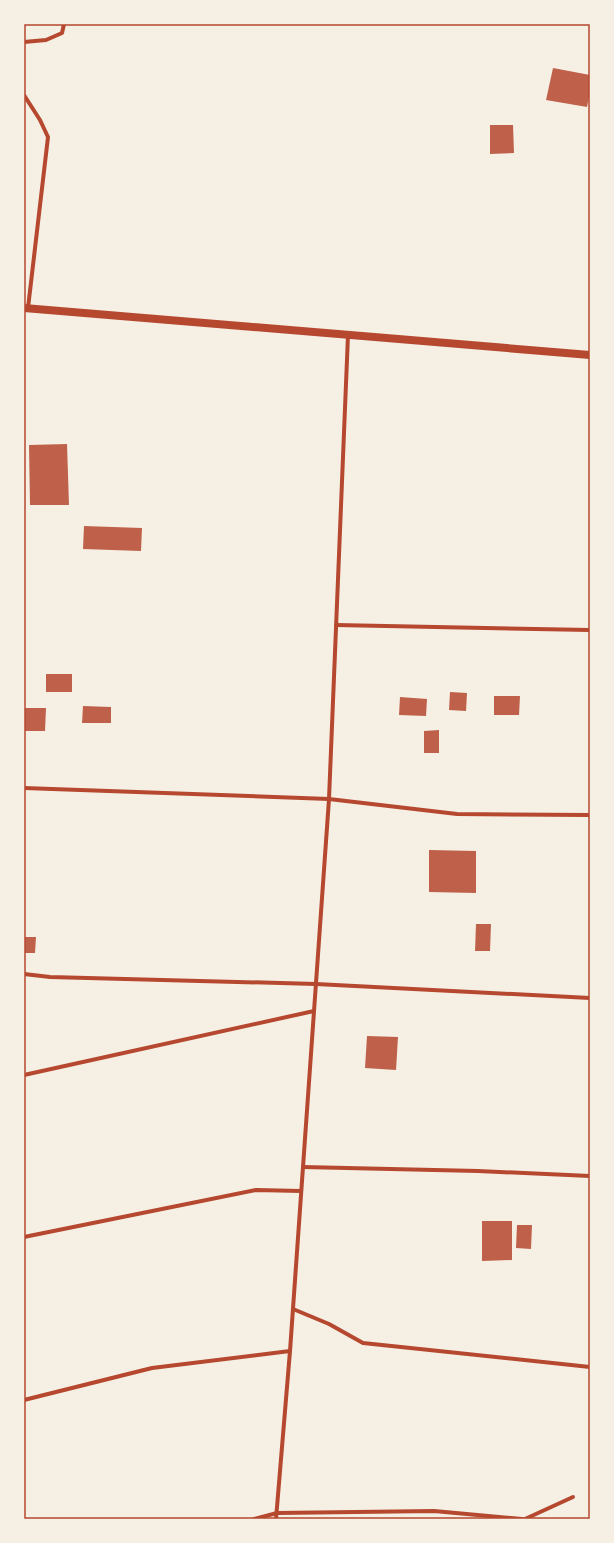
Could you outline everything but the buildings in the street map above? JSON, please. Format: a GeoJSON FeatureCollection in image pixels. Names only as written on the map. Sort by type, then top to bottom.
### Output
{"type":"FeatureCollection","features":[{"type":"Feature","properties":{"kind":"main road"},"geometry":{"type":"LineString","coordinates":[[26,308],[590,355]]}},
{"type":"Feature","properties":{"kind":"street"},"geometry":{"type":"LineString","coordinates":[[24,42],[46,40],[62,33],[64,24]]}},
{"type":"Feature","properties":{"kind":"street"},"geometry":{"type":"LineString","coordinates":[[24,95],[40,120],[48,137],[26,308]]}},
{"type":"Feature","properties":{"kind":"street"},"geometry":{"type":"LineString","coordinates":[[276,1519],[290,1351],[328,799],[348,335]]}},
{"type":"Feature","properties":{"kind":"street"},"geometry":{"type":"LineString","coordinates":[[336,625],[590,630]]}},
{"type":"Feature","properties":{"kind":"street"},"geometry":{"type":"LineString","coordinates":[[24,788],[328,799],[457,814],[590,815]]}},
{"type":"Feature","properties":{"kind":"street"},"geometry":{"type":"LineString","coordinates":[[24,974],[58,977],[316,984],[590,998]]}},
{"type":"Feature","properties":{"kind":"street"},"geometry":{"type":"LineString","coordinates":[[24,1075],[314,1011]]}},
{"type":"Feature","properties":{"kind":"street"},"geometry":{"type":"LineString","coordinates":[[303,1168],[478,1171],[590,1176]]}},
{"type":"Feature","properties":{"kind":"street"},"geometry":{"type":"LineString","coordinates":[[24,1237],[256,1190],[301,1191]]}},
{"type":"Feature","properties":{"kind":"street"},"geometry":{"type":"LineString","coordinates":[[293,1309],[328,1324],[363,1343],[590,1367]]}},
{"type":"Feature","properties":{"kind":"street"},"geometry":{"type":"LineString","coordinates":[[24,1400],[152,1368],[290,1351]]}},
{"type":"Feature","properties":{"kind":"street"},"geometry":{"type":"LineString","coordinates":[[254,1519],[277,1513],[434,1511],[524,1519],[573,1497]]}}]}
